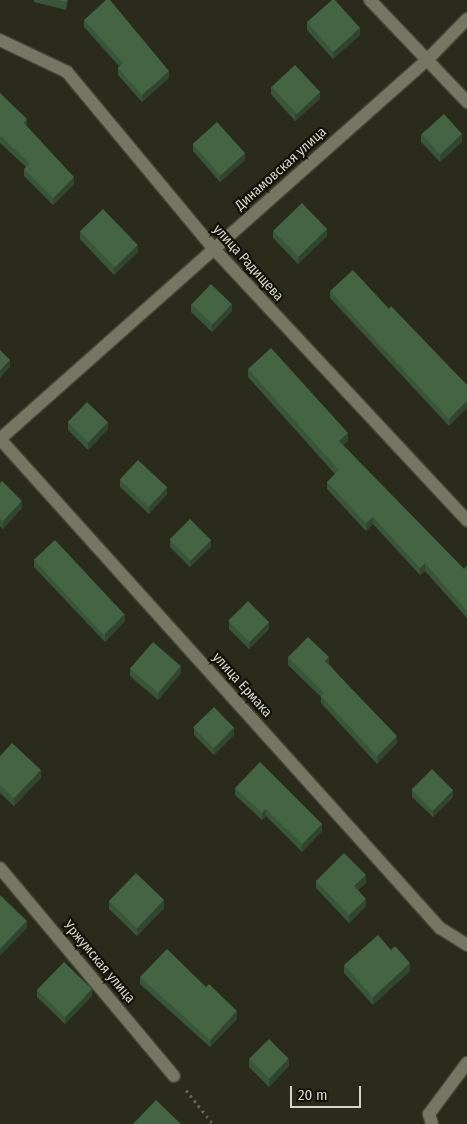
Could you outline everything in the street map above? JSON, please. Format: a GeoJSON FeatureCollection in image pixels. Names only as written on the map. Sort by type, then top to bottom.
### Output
{"type":"FeatureCollection","features":[{"type":"Feature","properties":{"kind":"street"},"geometry":{"type":"LineString","coordinates":[[370,0],[467,102]]}},
{"type":"Feature","properties":{"kind":"street","name":"Динамовская улица"},"geometry":{"type":"LineString","coordinates":[[0,439],[428,59],[467,19]]}},
{"type":"Feature","properties":{"kind":"street","name":"улица Радищева"},"geometry":{"type":"LineString","coordinates":[[0,40],[67,72],[214,249],[467,520]]}},
{"type":"Feature","properties":{"kind":"street","name":"улица Ермака"},"geometry":{"type":"LineString","coordinates":[[0,439],[440,928],[467,945]]}},
{"type":"Feature","properties":{"kind":"street","name":"Уржумская улица"},"geometry":{"type":"LineString","coordinates":[[0,868],[174,1076]]}},
{"type":"Feature","properties":{"kind":"street"},"geometry":{"type":"LineString","coordinates":[[431,1119],[467,1063]]}},
{"type":"Feature","properties":{"kind":"path"},"geometry":{"type":"LineString","coordinates":[[174,1076],[213,1124]]}},
{"type":"Feature","properties":{"kind":"building"},"geometry":{"type":"Polygon","coordinates":[[[106,0],[110,0],[169,71],[142,95],[118,68],[123,63],[84,20],[106,0]]]}},
{"type":"Feature","properties":{"kind":"building"},"geometry":{"type":"Polygon","coordinates":[[[332,0],[335,0],[360,28],[333,52],[307,22],[332,0]]]}},
{"type":"Feature","properties":{"kind":"building"},"geometry":{"type":"Polygon","coordinates":[[[295,65],[320,92],[297,114],[272,87],[295,65]]]}},
{"type":"Feature","properties":{"kind":"building"},"geometry":{"type":"Polygon","coordinates":[[[0,93],[27,119],[24,123],[74,177],[53,198],[24,169],[30,164],[0,135],[0,93]]]}},
{"type":"Feature","properties":{"kind":"building"},"geometry":{"type":"Polygon","coordinates":[[[444,114],[462,134],[440,154],[422,134],[444,114]]]}},
{"type":"Feature","properties":{"kind":"building"},"geometry":{"type":"Polygon","coordinates":[[[217,122],[245,153],[221,175],[192,144],[217,122]]]}},
{"type":"Feature","properties":{"kind":"building"},"geometry":{"type":"Polygon","coordinates":[[[302,203],[327,229],[298,257],[273,231],[302,203]]]}},
{"type":"Feature","properties":{"kind":"building"},"geometry":{"type":"Polygon","coordinates":[[[103,209],[138,245],[115,267],[80,231],[103,209]]]}},
{"type":"Feature","properties":{"kind":"building"},"geometry":{"type":"Polygon","coordinates":[[[353,270],[389,309],[391,306],[467,385],[467,401],[449,419],[330,291],[353,270]]]}},
{"type":"Feature","properties":{"kind":"building"},"geometry":{"type":"Polygon","coordinates":[[[211,284],[232,304],[212,324],[192,304],[211,284]]]}},
{"type":"Feature","properties":{"kind":"building"},"geometry":{"type":"Polygon","coordinates":[[[271,348],[348,433],[339,441],[464,569],[467,566],[467,611],[425,563],[420,568],[373,517],[366,523],[327,482],[339,470],[248,369],[271,348]]]}},
{"type":"Feature","properties":{"kind":"building"},"geometry":{"type":"Polygon","coordinates":[[[0,350],[10,360],[0,371],[0,350]]]}},
{"type":"Feature","properties":{"kind":"building"},"geometry":{"type":"Polygon","coordinates":[[[87,402],[108,422],[88,442],[68,422],[87,402]]]}},
{"type":"Feature","properties":{"kind":"building"},"geometry":{"type":"Polygon","coordinates":[[[138,460],[167,487],[149,507],[120,480],[138,460]]]}},
{"type":"Feature","properties":{"kind":"building"},"geometry":{"type":"Polygon","coordinates":[[[2,481],[22,501],[3,521],[0,519],[0,483],[2,481]]]}},
{"type":"Feature","properties":{"kind":"building"},"geometry":{"type":"Polygon","coordinates":[[[190,519],[211,540],[191,561],[169,540],[190,519]]]}},
{"type":"Feature","properties":{"kind":"building"},"geometry":{"type":"Polygon","coordinates":[[[55,540],[125,615],[103,634],[34,560],[55,540]]]}},
{"type":"Feature","properties":{"kind":"building"},"geometry":{"type":"Polygon","coordinates":[[[248,601],[269,622],[249,642],[228,621],[248,601]]]}},
{"type":"Feature","properties":{"kind":"building"},"geometry":{"type":"Polygon","coordinates":[[[308,637],[329,657],[325,661],[397,736],[377,756],[321,696],[324,693],[288,657],[308,637]]]}},
{"type":"Feature","properties":{"kind":"building"},"geometry":{"type":"Polygon","coordinates":[[[153,642],[181,666],[158,693],[130,668],[153,642]]]}},
{"type":"Feature","properties":{"kind":"building"},"geometry":{"type":"Polygon","coordinates":[[[214,707],[234,728],[213,748],[193,727],[214,707]]]}},
{"type":"Feature","properties":{"kind":"building"},"geometry":{"type":"Polygon","coordinates":[[[12,743],[41,770],[14,798],[0,785],[0,756],[12,743]]]}},
{"type":"Feature","properties":{"kind":"building"},"geometry":{"type":"Polygon","coordinates":[[[260,762],[322,824],[302,844],[266,809],[262,813],[235,788],[260,762]]]}},
{"type":"Feature","properties":{"kind":"building"},"geometry":{"type":"Polygon","coordinates":[[[432,769],[453,790],[433,811],[411,790],[432,769]]]}},
{"type":"Feature","properties":{"kind":"building"},"geometry":{"type":"Polygon","coordinates":[[[344,853],[366,875],[354,886],[366,899],[349,915],[316,881],[344,853]]]}},
{"type":"Feature","properties":{"kind":"building"},"geometry":{"type":"Polygon","coordinates":[[[136,873],[164,900],[137,928],[109,901],[136,873]]]}},
{"type":"Feature","properties":{"kind":"building"},"geometry":{"type":"Polygon","coordinates":[[[0,895],[27,921],[0,949],[0,895]]]}},
{"type":"Feature","properties":{"kind":"building"},"geometry":{"type":"Polygon","coordinates":[[[378,935],[391,950],[395,946],[410,963],[373,997],[344,965],[378,935]]]}},
{"type":"Feature","properties":{"kind":"building"},"geometry":{"type":"Polygon","coordinates":[[[167,949],[206,987],[209,984],[237,1011],[210,1040],[140,977],[167,949]]]}},
{"type":"Feature","properties":{"kind":"building"},"geometry":{"type":"Polygon","coordinates":[[[64,962],[92,989],[65,1017],[37,990],[64,962]]]}},
{"type":"Feature","properties":{"kind":"building"},"geometry":{"type":"Polygon","coordinates":[[[269,1039],[289,1059],[269,1079],[249,1059],[269,1039]]]}},
{"type":"Feature","properties":{"kind":"building"},"geometry":{"type":"Polygon","coordinates":[[[156,1100],[181,1124],[133,1124],[156,1100]]]}}]}
